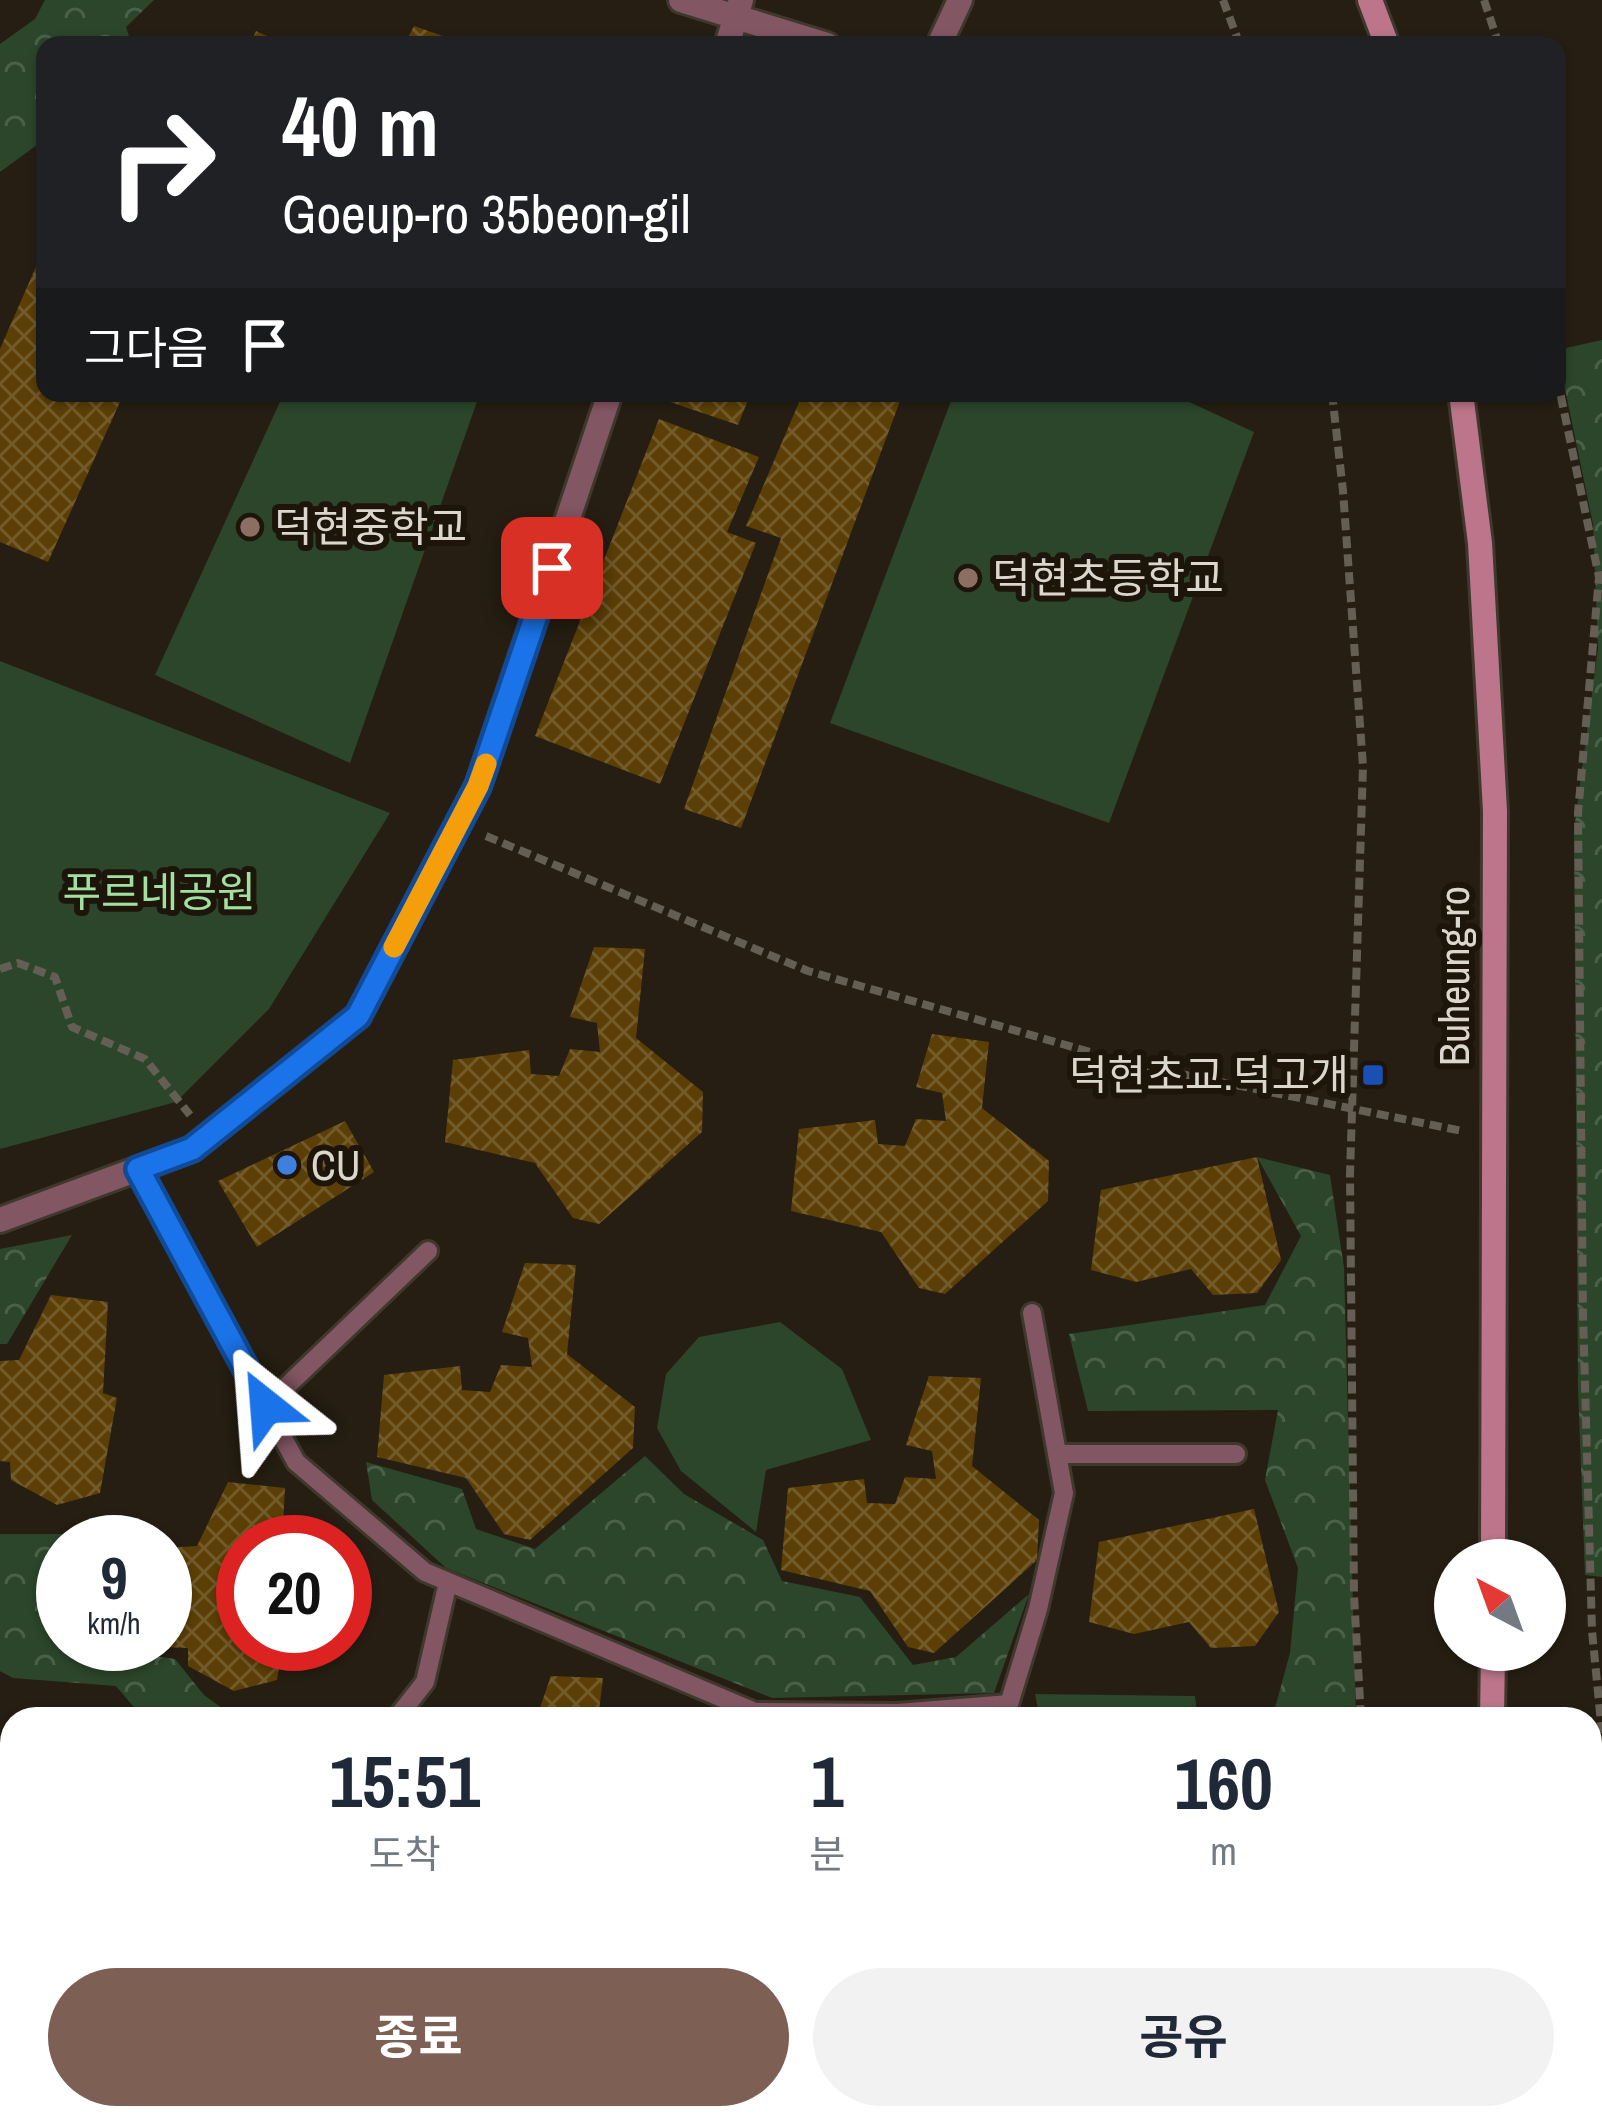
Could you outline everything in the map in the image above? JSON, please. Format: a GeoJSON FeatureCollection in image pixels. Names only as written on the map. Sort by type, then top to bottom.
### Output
{"type":"FeatureCollection","features":[{"type":"Feature","properties":{"kind":"main road"},"geometry":{"type":"LineString","coordinates":[[1370,0],[1384,36]]}},
{"type":"Feature","properties":{"kind":"main road","name":"Buheung-ro"},"geometry":{"type":"LineString","coordinates":[[1462,402],[1480,543],[1495,811],[1493,1539]]}},
{"type":"Feature","properties":{"kind":"main road"},"geometry":{"type":"LineString","coordinates":[[1492,1671],[1492,1707]]}},
{"type":"Feature","properties":{"kind":"street"},"geometry":{"type":"LineString","coordinates":[[681,0],[739,8],[806,36]]}},
{"type":"Feature","properties":{"kind":"street"},"geometry":{"type":"LineString","coordinates":[[943,36],[960,0]]}},
{"type":"Feature","properties":{"kind":"street"},"geometry":{"type":"LineString","coordinates":[[0,1220],[192,1149],[358,1016],[478,786],[607,402]]}},
{"type":"Feature","properties":{"kind":"lane"},"geometry":{"type":"LineString","coordinates":[[138,1169],[296,1462],[425,1572],[743,1707]]}},
{"type":"Feature","properties":{"kind":"lane"},"geometry":{"type":"LineString","coordinates":[[266,1406],[428,1251]]}},
{"type":"Feature","properties":{"kind":"lane"},"geometry":{"type":"LineString","coordinates":[[972,1707],[1009,1704],[1038,1609],[1064,1493],[1031,1313]]}},
{"type":"Feature","properties":{"kind":"lane"},"geometry":{"type":"LineString","coordinates":[[1057,1454],[1236,1454]]}},
{"type":"Feature","properties":{"kind":"lane"},"geometry":{"type":"LineString","coordinates":[[405,1707],[425,1682],[448,1582]]}},
{"type":"Feature","properties":{"kind":"path"},"geometry":{"type":"LineString","coordinates":[[1223,0],[1237,36]]}},
{"type":"Feature","properties":{"kind":"path"},"geometry":{"type":"LineString","coordinates":[[1484,0],[1495,36]]}},
{"type":"Feature","properties":{"kind":"path"},"geometry":{"type":"LineString","coordinates":[[1333,402],[1364,766],[1350,1108],[1354,1594],[1360,1707]]}},
{"type":"Feature","properties":{"kind":"path"},"geometry":{"type":"LineString","coordinates":[[1562,402],[1599,577],[1578,812],[1583,1314],[1592,1631],[1599,1707]]}},
{"type":"Feature","properties":{"kind":"path"},"geometry":{"type":"LineString","coordinates":[[459,824],[808,971],[1132,1064],[1493,1138]]}},
{"type":"Feature","properties":{"kind":"path"},"geometry":{"type":"LineString","coordinates":[[0,969],[18,964],[55,977],[72,1028],[145,1059],[206,1138]]}},
{"type":"Feature","properties":{"kind":"green space"},"geometry":{"type":"Polygon","coordinates":[[[45,0],[154,0],[126,27],[129,36],[36,36],[36,146],[0,172],[0,44],[35,19],[45,0]]]}},
{"type":"Feature","properties":{"kind":"green space"},"geometry":{"type":"Polygon","coordinates":[[[1602,340],[1602,1577],[1585,1575],[1578,1387],[1574,830],[1598,648],[1593,524],[1566,394],[1566,348],[1602,340]]]}},
{"type":"Feature","properties":{"kind":"green space"},"geometry":{"type":"Polygon","coordinates":[[[280,402],[477,402],[350,763],[155,675],[280,402]]]}},
{"type":"Feature","properties":{"kind":"green space"},"geometry":{"type":"Polygon","coordinates":[[[951,402],[1189,402],[1254,432],[1109,823],[830,723],[951,402]]]}},
{"type":"Feature","properties":{"kind":"green space","name":"푸르네공원"},"geometry":{"type":"Polygon","coordinates":[[[0,661],[390,813],[269,1009],[176,1102],[0,1149],[0,661]]]}},
{"type":"Feature","properties":{"kind":"green space"},"geometry":{"type":"Polygon","coordinates":[[[1257,1157],[1330,1175],[1344,1268],[1356,1707],[1275,1707],[1290,1653],[1298,1568],[1265,1480],[1278,1410],[1088,1411],[1069,1334],[1265,1305],[1301,1236],[1257,1157]]]}},
{"type":"Feature","properties":{"kind":"green space"},"geometry":{"type":"Polygon","coordinates":[[[72,1235],[7,1344],[0,1344],[0,1249],[72,1235]]]}},
{"type":"Feature","properties":{"kind":"green space"},"geometry":{"type":"Polygon","coordinates":[[[780,1322],[842,1369],[871,1440],[766,1470],[756,1532],[681,1471],[657,1428],[666,1374],[699,1337],[780,1322]]]}},
{"type":"Feature","properties":{"kind":"green space"},"geometry":{"type":"Polygon","coordinates":[[[645,1456],[684,1494],[763,1540],[782,1581],[860,1597],[913,1665],[956,1657],[1029,1594],[994,1693],[772,1698],[446,1568],[372,1500],[366,1462],[462,1489],[476,1529],[535,1549],[645,1456]]]}},
{"type":"Feature","properties":{"kind":"green space"},"geometry":{"type":"Polygon","coordinates":[[[0,1534],[36,1534],[36,1671],[185,1671],[220,1707],[134,1707],[116,1686],[13,1678],[0,1671],[0,1534]]]}},
{"type":"Feature","properties":{"kind":"green space"},"geometry":{"type":"Polygon","coordinates":[[[1035,1694],[1195,1696],[1196,1707],[1038,1707],[1035,1694]]]}},
{"type":"Feature","properties":{"kind":"building"},"geometry":{"type":"Polygon","coordinates":[[[414,26],[443,36],[409,36],[414,26]]]}},
{"type":"Feature","properties":{"kind":"building"},"geometry":{"type":"Polygon","coordinates":[[[36,267],[36,402],[120,402],[48,562],[0,542],[0,349],[36,267]]]}},
{"type":"Feature","properties":{"kind":"building"},"geometry":{"type":"Polygon","coordinates":[[[670,402],[747,402],[738,425],[670,402]]]}},
{"type":"Feature","properties":{"kind":"building"},"geometry":{"type":"Polygon","coordinates":[[[799,402],[900,402],[741,828],[684,809],[781,538],[746,526],[799,402]]]}},
{"type":"Feature","properties":{"kind":"building"},"geometry":{"type":"Polygon","coordinates":[[[659,419],[759,457],[727,532],[756,543],[660,784],[535,736],[659,419]]]}},
{"type":"Feature","properties":{"kind":"building"},"geometry":{"type":"Polygon","coordinates":[[[594,947],[645,949],[636,1038],[703,1092],[702,1132],[599,1224],[573,1218],[535,1163],[445,1142],[453,1060],[529,1050],[531,1074],[559,1076],[570,1049],[600,1052],[597,1023],[570,1017],[594,947]]]}},
{"type":"Feature","properties":{"kind":"building"},"geometry":{"type":"Polygon","coordinates":[[[932,1034],[989,1042],[982,1108],[1049,1161],[1048,1201],[945,1294],[919,1288],[881,1232],[791,1211],[799,1129],[875,1120],[878,1144],[905,1146],[916,1119],[946,1121],[942,1093],[916,1087],[932,1034]]]}},
{"type":"Feature","properties":{"kind":"building"},"geometry":{"type":"Polygon","coordinates":[[[345,1121],[374,1172],[257,1247],[218,1181],[345,1121]]]}},
{"type":"Feature","properties":{"kind":"building"},"geometry":{"type":"Polygon","coordinates":[[[1257,1157],[1281,1260],[1257,1293],[1213,1295],[1191,1269],[1136,1282],[1091,1270],[1101,1190],[1257,1157]]]}},
{"type":"Feature","properties":{"kind":"building"},"geometry":{"type":"Polygon","coordinates":[[[525,1263],[576,1265],[567,1354],[635,1407],[633,1448],[530,1540],[504,1534],[466,1478],[377,1457],[384,1375],[460,1366],[462,1390],[490,1392],[501,1365],[532,1367],[528,1338],[502,1332],[525,1263]]]}},
{"type":"Feature","properties":{"kind":"building"},"geometry":{"type":"Polygon","coordinates":[[[51,1295],[108,1302],[103,1393],[117,1398],[100,1493],[57,1505],[11,1480],[10,1462],[0,1461],[0,1361],[19,1360],[51,1295]]]}},
{"type":"Feature","properties":{"kind":"building"},"geometry":{"type":"Polygon","coordinates":[[[929,1376],[981,1378],[972,1466],[1039,1520],[1037,1560],[934,1653],[908,1647],[870,1591],[781,1570],[788,1488],[864,1479],[867,1503],[895,1504],[905,1477],[936,1479],[932,1451],[906,1445],[929,1376]]]}},
{"type":"Feature","properties":{"kind":"building"},"geometry":{"type":"Polygon","coordinates":[[[228,1482],[285,1488],[284,1515],[216,1515],[216,1671],[278,1671],[277,1680],[234,1691],[192,1668],[192,1546],[197,1546],[228,1482]]]}},
{"type":"Feature","properties":{"kind":"building"},"geometry":{"type":"Polygon","coordinates":[[[1254,1509],[1279,1612],[1255,1646],[1211,1648],[1189,1622],[1134,1634],[1089,1622],[1099,1542],[1254,1509]]]}},
{"type":"Feature","properties":{"kind":"building"},"geometry":{"type":"Polygon","coordinates":[[[551,1676],[603,1678],[599,1707],[540,1707],[551,1676]]]}},
{"type":"Feature","properties":{"kind":"slow traffic"},"geometry":{"type":"LineString","coordinates":[[394,947],[486,764]]}},
{"type":"Feature","properties":{"kind":"place","name":"덕현중학교"},"geometry":{"type":"Point","coordinates":[250,527]}},
{"type":"Feature","properties":{"kind":"place","name":"덕현초등학교"},"geometry":{"type":"Point","coordinates":[968,578]}},
{"type":"Feature","properties":{"kind":"place","name":"덕현초교.덕고개"},"geometry":{"type":"Point","coordinates":[1373,1075]}},
{"type":"Feature","properties":{"kind":"place","name":"CU"},"geometry":{"type":"Point","coordinates":[287,1165]}},
{"type":"Feature","properties":{"kind":"route"},"geometry":{"type":"LineString","coordinates":[[266,1406],[138,1169],[192,1149],[358,1016],[478,786],[552,568]]}}]}
